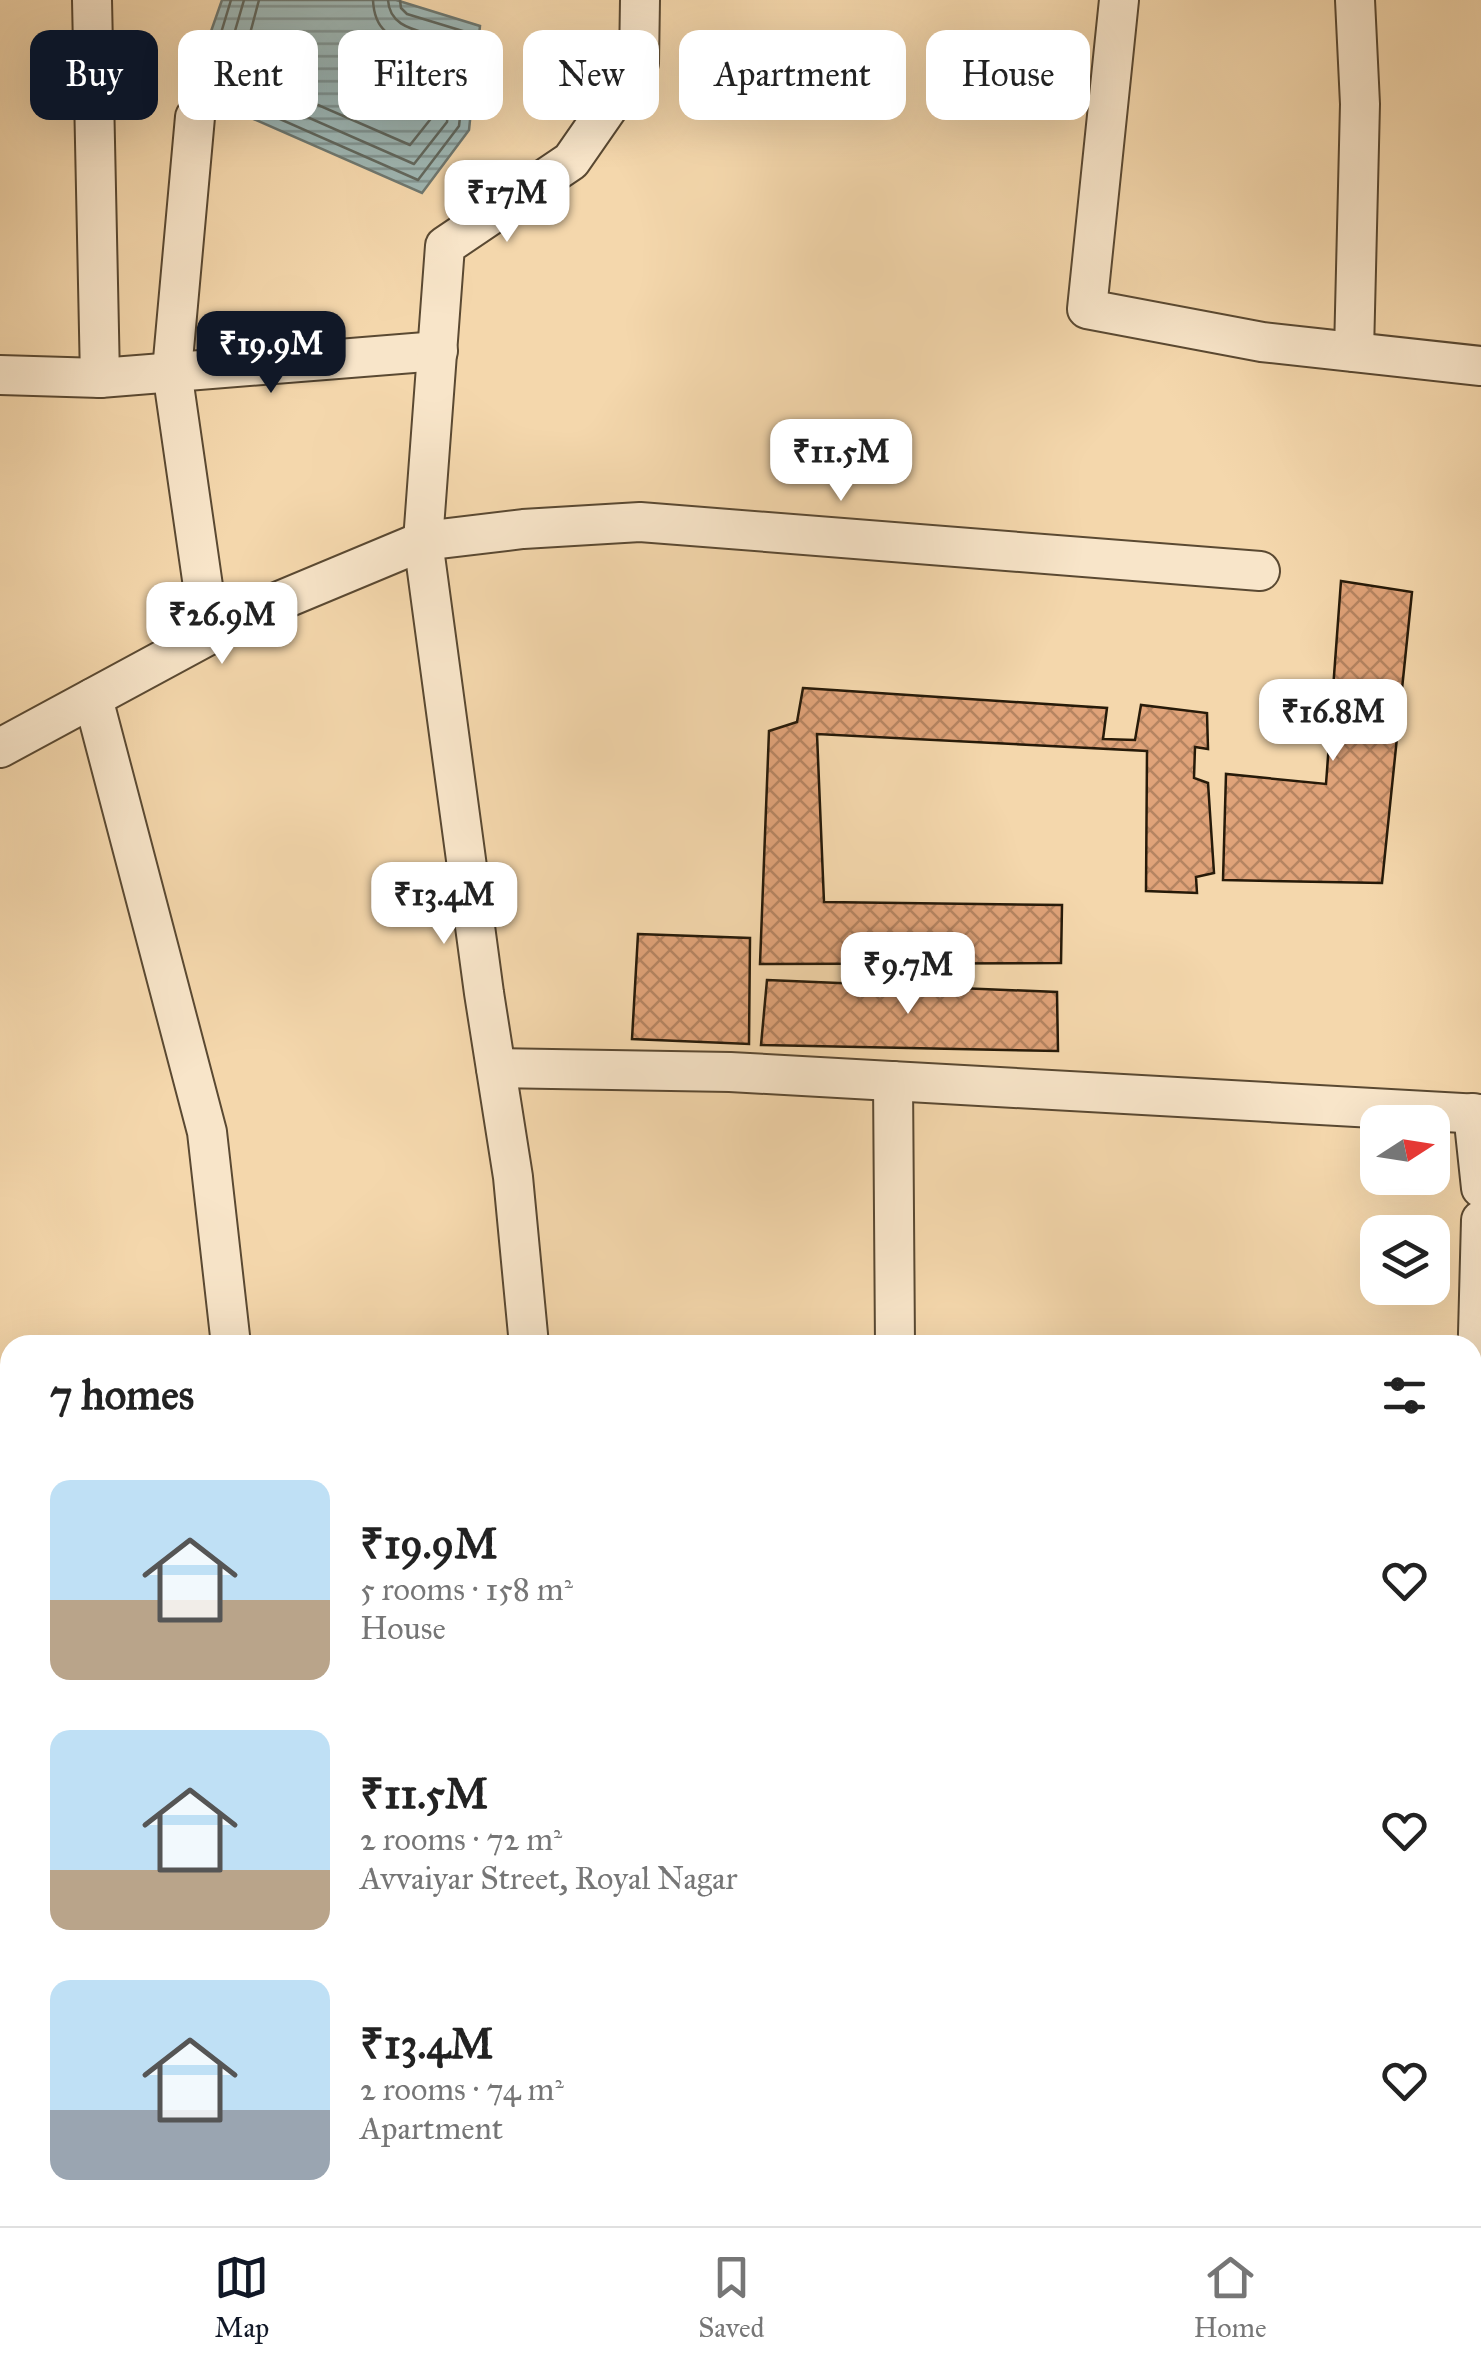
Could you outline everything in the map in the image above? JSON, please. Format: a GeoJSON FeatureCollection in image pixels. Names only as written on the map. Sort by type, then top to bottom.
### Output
{"type":"FeatureCollection","features":[{"type":"Feature","properties":{"kind":"street"},"geometry":{"type":"LineString","coordinates":[[92,0],[100,378]]}},
{"type":"Feature","properties":{"kind":"street"},"geometry":{"type":"LineString","coordinates":[[528,1335],[514,1177],[423,541],[445,246],[571,161],[639,63],[640,0]]}},
{"type":"Feature","properties":{"kind":"street"},"geometry":{"type":"LineString","coordinates":[[1119,0],[1087,309],[1262,342],[1481,366]]}},
{"type":"Feature","properties":{"kind":"street"},"geometry":{"type":"LineString","coordinates":[[1354,0],[1360,104],[1354,352]]}},
{"type":"Feature","properties":{"kind":"street"},"geometry":{"type":"LineString","coordinates":[[194,120],[172,371],[210,635]]}},
{"type":"Feature","properties":{"kind":"street"},"geometry":{"type":"LineString","coordinates":[[0,376],[100,378],[438,352]]}},
{"type":"Feature","properties":{"kind":"street"},"geometry":{"type":"LineString","coordinates":[[0,748],[248,614],[423,541],[523,529],[640,522],[1260,571]]}},
{"type":"Feature","properties":{"kind":"street"},"geometry":{"type":"LineString","coordinates":[[94,698],[207,1132],[230,1335]]}},
{"type":"Feature","properties":{"kind":"street"},"geometry":{"type":"LineString","coordinates":[[496,1068],[730,1072],[1477,1114],[1481,1188]]}},
{"type":"Feature","properties":{"kind":"street"},"geometry":{"type":"LineString","coordinates":[[893,1080],[895,1335]]}},
{"type":"Feature","properties":{"kind":"street"},"geometry":{"type":"LineString","coordinates":[[1477,1335],[1481,1220]]}},
{"type":"Feature","properties":{"kind":"water"},"geometry":{"type":"Polygon","coordinates":[[[222,0],[396,0],[480,26],[480,30],[338,30],[338,120],[470,120],[469,130],[422,193],[256,120],[318,120],[318,30],[211,30],[222,0]]]}},
{"type":"Feature","properties":{"kind":"building"},"geometry":{"type":"Polygon","coordinates":[[[1341,581],[1412,592],[1382,883],[1223,880],[1226,774],[1326,784],[1341,581]]]}},
{"type":"Feature","properties":{"kind":"building"},"geometry":{"type":"Polygon","coordinates":[[[803,688],[1107,708],[1103,739],[1135,740],[1141,705],[1207,713],[1208,749],[1195,747],[1194,778],[1208,783],[1214,873],[1196,877],[1197,893],[1146,891],[1147,751],[817,734],[824,902],[1062,905],[1061,963],[760,964],[769,731],[797,722],[803,688]]]}},
{"type":"Feature","properties":{"kind":"building"},"geometry":{"type":"Polygon","coordinates":[[[638,934],[750,938],[749,1044],[632,1039],[638,934]]]}},
{"type":"Feature","properties":{"kind":"building"},"geometry":{"type":"Polygon","coordinates":[[[767,980],[1057,992],[1058,1051],[761,1045],[767,980]]]}}]}
